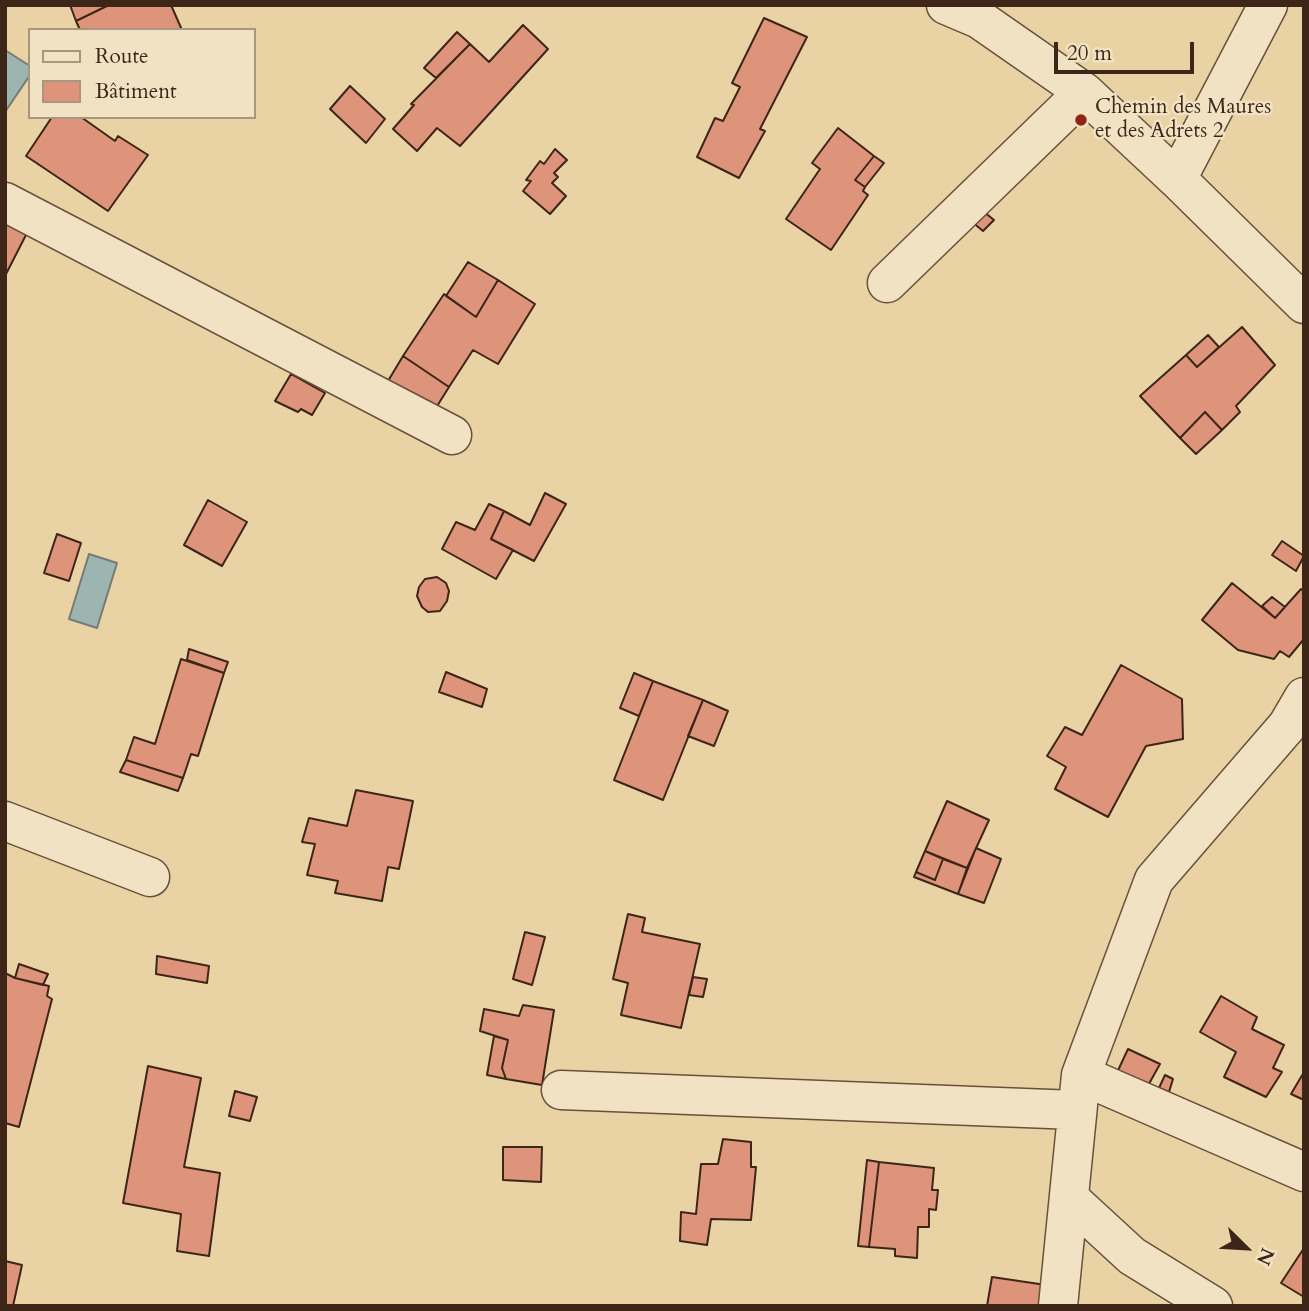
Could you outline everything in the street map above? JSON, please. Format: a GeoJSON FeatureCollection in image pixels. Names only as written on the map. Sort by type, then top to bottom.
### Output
{"type":"FeatureCollection","features":[{"type":"Feature","properties":{"kind":"street"},"geometry":{"type":"LineString","coordinates":[[946,5],[979,19],[1084,92],[1304,304]]}},
{"type":"Feature","properties":{"kind":"street"},"geometry":{"type":"LineString","coordinates":[[1177,179],[1268,5]]}},
{"type":"Feature","properties":{"kind":"street"},"geometry":{"type":"LineString","coordinates":[[887,283],[1084,92]]}},
{"type":"Feature","properties":{"kind":"street"},"geometry":{"type":"LineString","coordinates":[[5,202],[452,435]]}},
{"type":"Feature","properties":{"kind":"street"},"geometry":{"type":"LineString","coordinates":[[1058,1306],[1079,1092],[1154,880],[1287,726],[1304,697]]}},
{"type":"Feature","properties":{"kind":"street"},"geometry":{"type":"LineString","coordinates":[[5,821],[150,877]]}},
{"type":"Feature","properties":{"kind":"street"},"geometry":{"type":"LineString","coordinates":[[561,1090],[1079,1092],[1304,1172]]}},
{"type":"Feature","properties":{"kind":"street"},"geometry":{"type":"LineString","coordinates":[[1069,1198],[1132,1256],[1213,1306]]}},
{"type":"Feature","properties":{"kind":"water"},"geometry":{"type":"Polygon","coordinates":[[[5,50],[28,65],[28,78],[5,112],[5,50]]]}},
{"type":"Feature","properties":{"kind":"water"},"geometry":{"type":"Polygon","coordinates":[[[89,554],[117,563],[97,628],[69,619],[89,554]]]}},
{"type":"Feature","properties":{"kind":"building"},"geometry":{"type":"Polygon","coordinates":[[[70,5],[109,5],[76,21],[70,5]]]}},
{"type":"Feature","properties":{"kind":"building"},"geometry":{"type":"Polygon","coordinates":[[[109,5],[171,5],[181,28],[79,28],[76,21],[109,5]]]}},
{"type":"Feature","properties":{"kind":"building"},"geometry":{"type":"Polygon","coordinates":[[[764,18],[807,37],[760,129],[765,131],[739,178],[697,157],[715,118],[723,121],[740,87],[732,83],[764,18]]]}},
{"type":"Feature","properties":{"kind":"building"},"geometry":{"type":"Polygon","coordinates":[[[523,25],[548,49],[460,146],[437,128],[417,151],[393,129],[414,105],[411,104],[470,44],[489,62],[523,25]]]}},
{"type":"Feature","properties":{"kind":"building"},"geometry":{"type":"Polygon","coordinates":[[[457,32],[470,44],[436,78],[424,68],[457,32]]]}},
{"type":"Feature","properties":{"kind":"building"},"geometry":{"type":"Polygon","coordinates":[[[350,86],[385,119],[366,143],[330,109],[350,86]]]}},
{"type":"Feature","properties":{"kind":"building"},"geometry":{"type":"Polygon","coordinates":[[[51,119],[84,119],[115,141],[118,136],[148,155],[108,211],[26,156],[51,119]]]}},
{"type":"Feature","properties":{"kind":"building"},"geometry":{"type":"Polygon","coordinates":[[[838,128],[874,156],[855,180],[865,187],[863,191],[868,195],[831,250],[786,219],[820,169],[812,163],[838,128]]]}},
{"type":"Feature","properties":{"kind":"building"},"geometry":{"type":"Polygon","coordinates":[[[555,149],[567,160],[554,173],[558,177],[552,183],[566,196],[550,214],[523,191],[531,181],[526,180],[540,161],[544,164],[555,149]]]}},
{"type":"Feature","properties":{"kind":"building"},"geometry":{"type":"Polygon","coordinates":[[[874,156],[884,163],[865,187],[855,180],[874,156]]]}},
{"type":"Feature","properties":{"kind":"building"},"geometry":{"type":"Polygon","coordinates":[[[983,211],[994,220],[983,231],[971,221],[983,211]]]}},
{"type":"Feature","properties":{"kind":"building"},"geometry":{"type":"Polygon","coordinates":[[[5,220],[28,231],[5,276],[5,220]]]}},
{"type":"Feature","properties":{"kind":"building"},"geometry":{"type":"Polygon","coordinates":[[[468,262],[498,280],[476,317],[446,296],[468,262]]]}},
{"type":"Feature","properties":{"kind":"building"},"geometry":{"type":"Polygon","coordinates":[[[498,280],[535,304],[498,364],[473,350],[449,387],[403,356],[444,294],[476,317],[498,280]]]}},
{"type":"Feature","properties":{"kind":"building"},"geometry":{"type":"Polygon","coordinates":[[[1242,327],[1275,365],[1236,406],[1240,412],[1222,430],[1205,412],[1180,438],[1140,396],[1186,355],[1197,367],[1242,327]]]}},
{"type":"Feature","properties":{"kind":"building"},"geometry":{"type":"Polygon","coordinates":[[[1208,335],[1219,347],[1197,367],[1186,355],[1208,335]]]}},
{"type":"Feature","properties":{"kind":"building"},"geometry":{"type":"Polygon","coordinates":[[[403,356],[449,387],[434,411],[385,386],[403,356]]]}},
{"type":"Feature","properties":{"kind":"building"},"geometry":{"type":"Polygon","coordinates":[[[291,374],[325,393],[312,415],[301,409],[298,412],[275,401],[291,374]]]}},
{"type":"Feature","properties":{"kind":"building"},"geometry":{"type":"Polygon","coordinates":[[[1205,412],[1222,430],[1196,454],[1180,438],[1205,412]]]}},
{"type":"Feature","properties":{"kind":"building"},"geometry":{"type":"Polygon","coordinates":[[[545,493],[566,504],[534,561],[491,539],[504,511],[530,525],[545,493]]]}},
{"type":"Feature","properties":{"kind":"building"},"geometry":{"type":"Polygon","coordinates":[[[208,500],[247,522],[222,566],[184,545],[208,500]]]}},
{"type":"Feature","properties":{"kind":"building"},"geometry":{"type":"Polygon","coordinates":[[[489,504],[504,511],[491,539],[513,550],[496,579],[442,549],[456,522],[475,530],[489,504]]]}},
{"type":"Feature","properties":{"kind":"building"},"geometry":{"type":"Polygon","coordinates":[[[57,534],[81,543],[69,581],[44,573],[57,534]]]}},
{"type":"Feature","properties":{"kind":"building"},"geometry":{"type":"Polygon","coordinates":[[[1282,541],[1304,556],[1296,571],[1272,555],[1282,541]]]}},
{"type":"Feature","properties":{"kind":"building"},"geometry":{"type":"Polygon","coordinates":[[[437,577],[446,583],[449,591],[447,601],[440,611],[428,612],[422,607],[417,596],[419,587],[425,579],[437,577]]]}},
{"type":"Feature","properties":{"kind":"building"},"geometry":{"type":"Polygon","coordinates":[[[1232,583],[1275,618],[1301,589],[1304,591],[1304,639],[1289,657],[1280,651],[1274,659],[1238,650],[1202,620],[1232,583]]]}},
{"type":"Feature","properties":{"kind":"building"},"geometry":{"type":"Polygon","coordinates":[[[1272,597],[1285,607],[1275,618],[1262,606],[1272,597]]]}},
{"type":"Feature","properties":{"kind":"building"},"geometry":{"type":"Polygon","coordinates":[[[189,649],[228,662],[224,673],[187,660],[189,649]]]}},
{"type":"Feature","properties":{"kind":"building"},"geometry":{"type":"Polygon","coordinates":[[[181,659],[224,673],[198,756],[191,754],[183,778],[126,760],[134,737],[155,744],[181,659]]]}},
{"type":"Feature","properties":{"kind":"building"},"geometry":{"type":"Polygon","coordinates":[[[1121,665],[1182,699],[1183,739],[1146,746],[1108,817],[1055,789],[1066,767],[1047,756],[1065,727],[1082,735],[1121,665]]]}},
{"type":"Feature","properties":{"kind":"building"},"geometry":{"type":"Polygon","coordinates":[[[446,672],[487,689],[482,707],[439,692],[446,672]]]}},
{"type":"Feature","properties":{"kind":"building"},"geometry":{"type":"Polygon","coordinates":[[[634,673],[653,681],[639,716],[620,708],[634,673]]]}},
{"type":"Feature","properties":{"kind":"building"},"geometry":{"type":"Polygon","coordinates":[[[653,681],[703,700],[663,800],[614,780],[653,681]]]}},
{"type":"Feature","properties":{"kind":"building"},"geometry":{"type":"Polygon","coordinates":[[[703,700],[728,711],[714,746],[688,736],[703,700]]]}},
{"type":"Feature","properties":{"kind":"building"},"geometry":{"type":"Polygon","coordinates":[[[126,760],[183,778],[178,791],[120,772],[126,760]]]}},
{"type":"Feature","properties":{"kind":"building"},"geometry":{"type":"Polygon","coordinates":[[[356,790],[413,801],[399,869],[388,867],[382,901],[335,893],[338,881],[307,875],[315,844],[302,842],[309,818],[347,826],[356,790]]]}},
{"type":"Feature","properties":{"kind":"building"},"geometry":{"type":"Polygon","coordinates":[[[947,801],[989,820],[967,868],[925,851],[947,801]]]}},
{"type":"Feature","properties":{"kind":"building"},"geometry":{"type":"Polygon","coordinates":[[[976,848],[1001,859],[984,903],[958,894],[976,848]]]}},
{"type":"Feature","properties":{"kind":"building"},"geometry":{"type":"Polygon","coordinates":[[[925,851],[943,859],[935,880],[916,872],[925,851]]]}},
{"type":"Feature","properties":{"kind":"building"},"geometry":{"type":"Polygon","coordinates":[[[943,859],[967,868],[958,894],[914,877],[916,872],[935,880],[943,859]]]}},
{"type":"Feature","properties":{"kind":"building"},"geometry":{"type":"Polygon","coordinates":[[[628,914],[645,918],[642,932],[700,944],[681,1028],[621,1015],[628,983],[613,979],[628,914]]]}},
{"type":"Feature","properties":{"kind":"building"},"geometry":{"type":"Polygon","coordinates":[[[525,932],[545,937],[532,985],[513,979],[525,932]]]}},
{"type":"Feature","properties":{"kind":"building"},"geometry":{"type":"Polygon","coordinates":[[[157,956],[209,966],[207,983],[156,974],[157,956]]]}},
{"type":"Feature","properties":{"kind":"building"},"geometry":{"type":"Polygon","coordinates":[[[19,964],[48,974],[43,985],[15,978],[19,964]]]}},
{"type":"Feature","properties":{"kind":"building"},"geometry":{"type":"Polygon","coordinates":[[[5,973],[49,986],[47,996],[52,999],[19,1127],[5,1123],[5,973]]]}},
{"type":"Feature","properties":{"kind":"building"},"geometry":{"type":"Polygon","coordinates":[[[693,977],[707,979],[703,997],[689,995],[693,977]]]}},
{"type":"Feature","properties":{"kind":"building"},"geometry":{"type":"Polygon","coordinates":[[[1221,996],[1257,1017],[1252,1029],[1284,1045],[1273,1068],[1282,1072],[1266,1097],[1224,1077],[1236,1052],[1200,1032],[1221,996]]]}},
{"type":"Feature","properties":{"kind":"building"},"geometry":{"type":"Polygon","coordinates":[[[523,1005],[554,1010],[542,1085],[506,1079],[502,1068],[508,1040],[480,1031],[484,1009],[519,1016],[523,1005]]]}},
{"type":"Feature","properties":{"kind":"building"},"geometry":{"type":"Polygon","coordinates":[[[494,1036],[508,1040],[502,1068],[506,1079],[487,1075],[494,1036]]]}},
{"type":"Feature","properties":{"kind":"building"},"geometry":{"type":"Polygon","coordinates":[[[1128,1049],[1160,1064],[1145,1091],[1114,1079],[1128,1049]]]}},
{"type":"Feature","properties":{"kind":"building"},"geometry":{"type":"Polygon","coordinates":[[[148,1066],[201,1078],[184,1167],[220,1173],[209,1256],[177,1251],[181,1214],[123,1203],[148,1066]]]}},
{"type":"Feature","properties":{"kind":"building"},"geometry":{"type":"Polygon","coordinates":[[[1304,1072],[1304,1100],[1291,1094],[1304,1072]]]}},
{"type":"Feature","properties":{"kind":"building"},"geometry":{"type":"Polygon","coordinates":[[[1165,1075],[1173,1079],[1169,1092],[1159,1088],[1165,1075]]]}},
{"type":"Feature","properties":{"kind":"building"},"geometry":{"type":"Polygon","coordinates":[[[235,1091],[257,1097],[250,1121],[229,1116],[235,1091]]]}},
{"type":"Feature","properties":{"kind":"building"},"geometry":{"type":"Polygon","coordinates":[[[723,1139],[751,1142],[751,1167],[756,1167],[751,1220],[711,1219],[707,1245],[680,1241],[681,1212],[696,1214],[701,1164],[718,1164],[723,1139]]]}},
{"type":"Feature","properties":{"kind":"building"},"geometry":{"type":"Polygon","coordinates":[[[503,1147],[542,1147],[541,1182],[503,1180],[503,1147]]]}},
{"type":"Feature","properties":{"kind":"building"},"geometry":{"type":"Polygon","coordinates":[[[867,1160],[879,1162],[869,1247],[858,1246],[867,1160]]]}},
{"type":"Feature","properties":{"kind":"building"},"geometry":{"type":"Polygon","coordinates":[[[879,1162],[934,1168],[932,1190],[938,1190],[936,1210],[929,1209],[929,1227],[918,1227],[917,1258],[895,1256],[895,1249],[869,1247],[879,1162]]]}},
{"type":"Feature","properties":{"kind":"building"},"geometry":{"type":"Polygon","coordinates":[[[1304,1248],[1304,1297],[1281,1283],[1304,1248]]]}},
{"type":"Feature","properties":{"kind":"building"},"geometry":{"type":"Polygon","coordinates":[[[5,1261],[22,1265],[13,1306],[5,1306],[5,1261]]]}},
{"type":"Feature","properties":{"kind":"building"},"geometry":{"type":"Polygon","coordinates":[[[992,1277],[1046,1285],[1043,1306],[987,1306],[992,1277]]]}},
{"type":"Feature","properties":{"kind":"place","name":"Chemin des Maures et des Adrets 2"},"geometry":{"type":"Point","coordinates":[1081,120]}}]}
